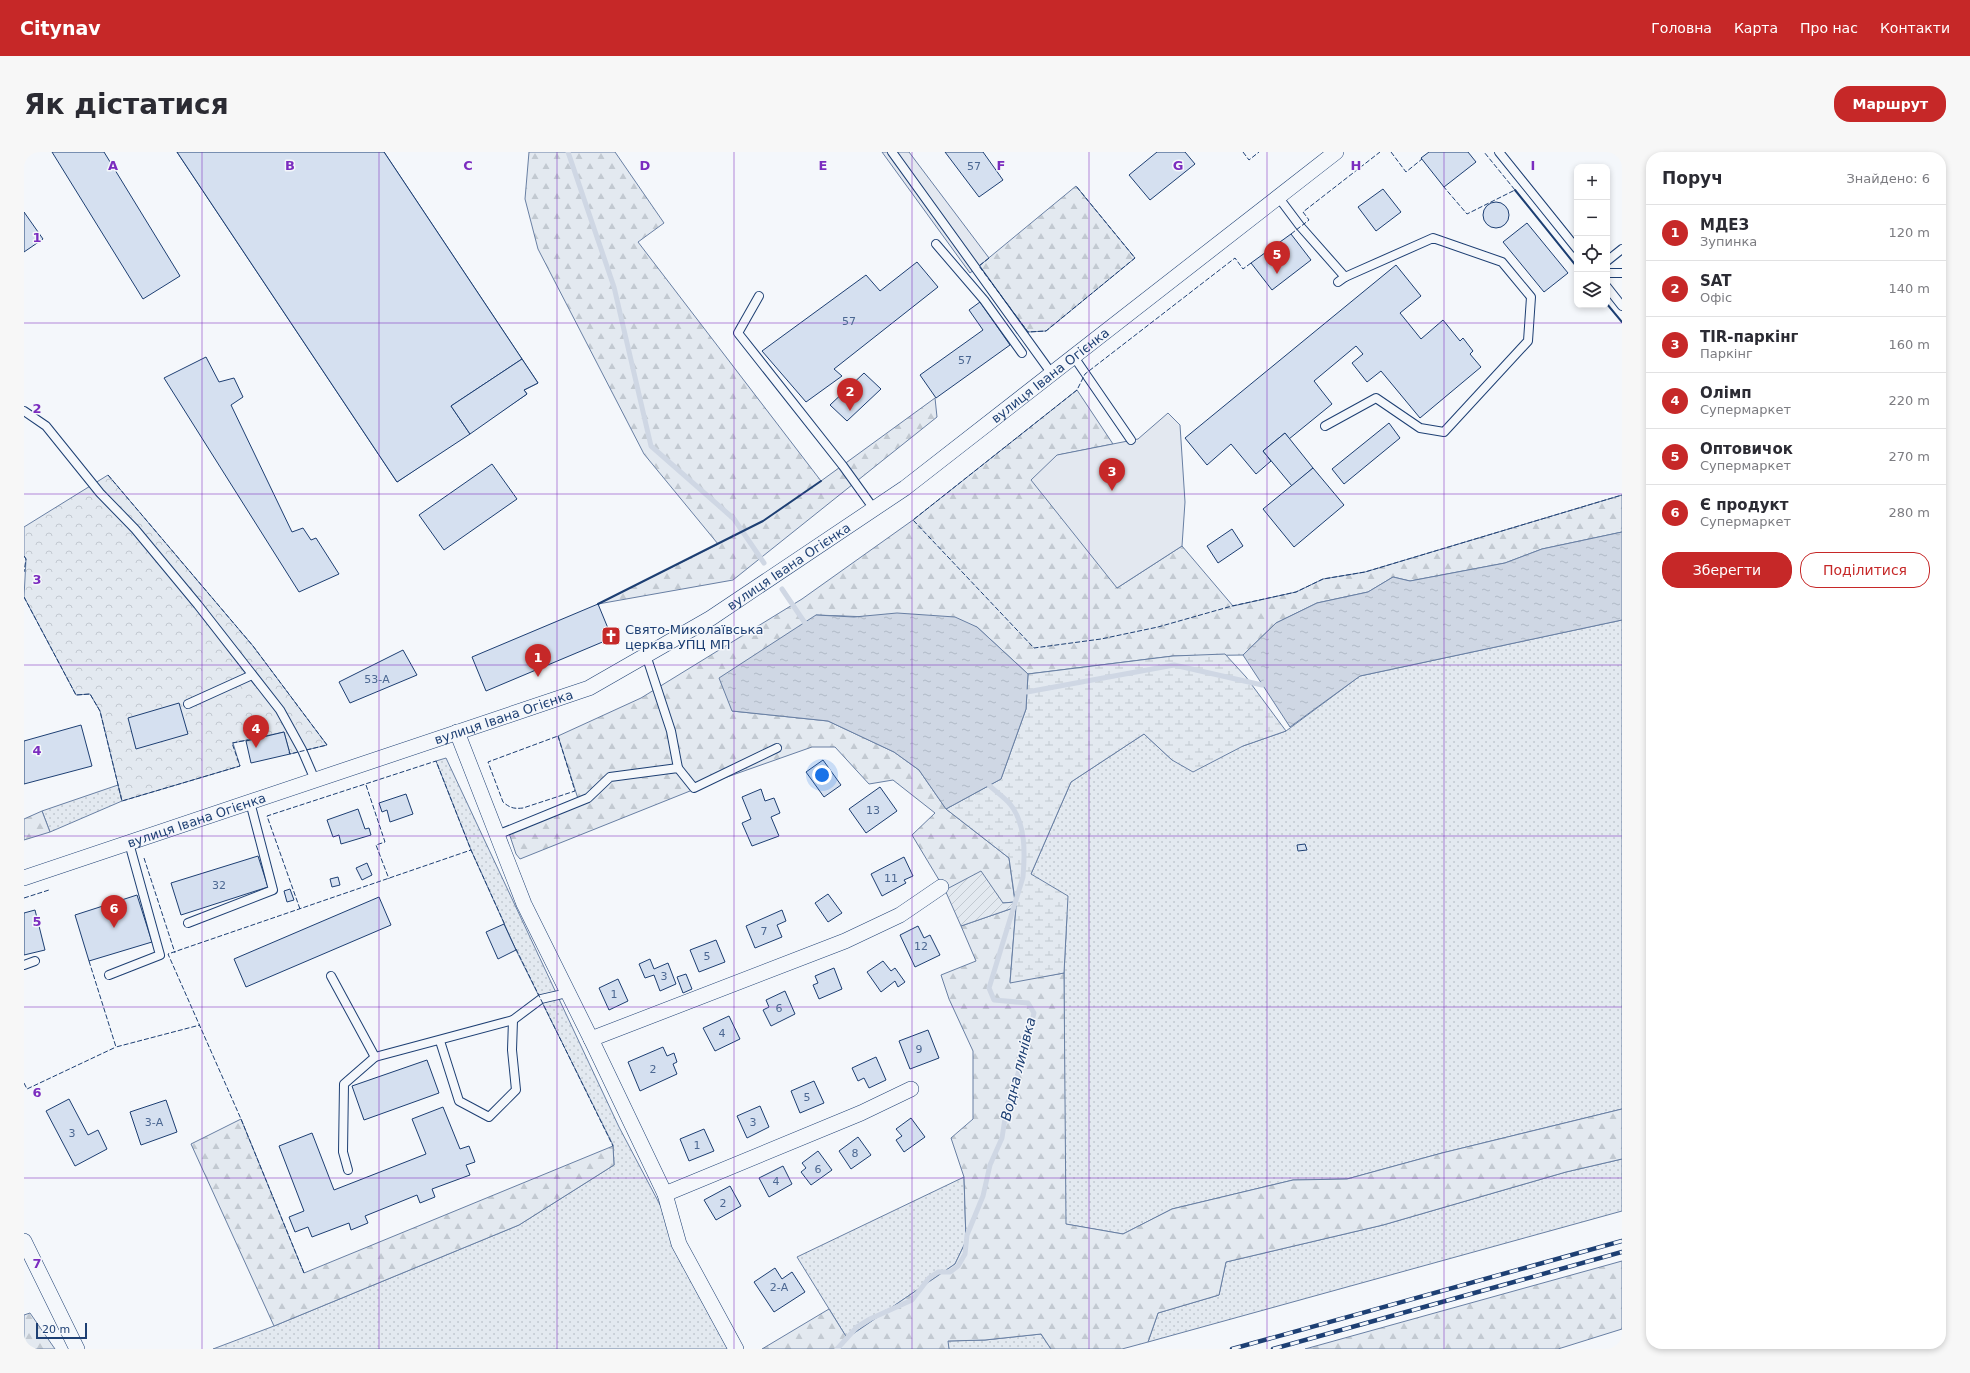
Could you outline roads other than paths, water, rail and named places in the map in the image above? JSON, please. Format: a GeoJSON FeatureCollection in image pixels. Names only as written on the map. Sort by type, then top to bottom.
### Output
{"type":"FeatureCollection","features":[{"type":"Feature","properties":{"kind":"street","name":"вулиця Івана Огієнка"},"geometry":{"type":"LineString","coordinates":[[24,878],[589,688],[711,618],[905,488],[1279,198],[1336,152]]}},
{"type":"Feature","properties":{"kind":"street"},"geometry":{"type":"LineString","coordinates":[[457,732],[524,904],[591,1039],[665,1194],[679,1244],[736,1349]]}},
{"type":"Feature","properties":{"kind":"street"},"geometry":{"type":"LineString","coordinates":[[591,1039],[845,941],[900,915],[941,887]]}},
{"type":"Feature","properties":{"kind":"street"},"geometry":{"type":"LineString","coordinates":[[665,1194],[861,1113],[911,1088]]}},
{"type":"Feature","properties":{"kind":"street"},"geometry":{"type":"LineString","coordinates":[[24,1241],[77,1349]]}},
{"type":"Feature","properties":{"kind":"lane"},"geometry":{"type":"LineString","coordinates":[[892,152],[1052,374]]}},
{"type":"Feature","properties":{"kind":"lane"},"geometry":{"type":"LineString","coordinates":[[1499,152],[1574,245]]}},
{"type":"Feature","properties":{"kind":"lane"},"geometry":{"type":"LineString","coordinates":[[1279,198],[1300,226],[1345,277]]}},
{"type":"Feature","properties":{"kind":"lane"},"geometry":{"type":"LineString","coordinates":[[1325,426],[1376,398],[1420,428],[1444,432],[1528,341],[1531,297],[1502,262],[1433,238],[1345,277],[1338,282]]}},
{"type":"Feature","properties":{"kind":"lane"},"geometry":{"type":"LineString","coordinates":[[936,244],[984,300],[1022,353]]}},
{"type":"Feature","properties":{"kind":"lane"},"geometry":{"type":"LineString","coordinates":[[1610,259],[1622,250]]}},
{"type":"Feature","properties":{"kind":"lane"},"geometry":{"type":"LineString","coordinates":[[1610,274],[1622,273]]}},
{"type":"Feature","properties":{"kind":"lane"},"geometry":{"type":"LineString","coordinates":[[1610,290],[1622,306]]}},
{"type":"Feature","properties":{"kind":"lane"},"geometry":{"type":"LineString","coordinates":[[759,296],[738,333],[843,466],[874,509]]}},
{"type":"Feature","properties":{"kind":"lane"},"geometry":{"type":"LineString","coordinates":[[1074,357],[1131,440]]}},
{"type":"Feature","properties":{"kind":"lane"},"geometry":{"type":"LineString","coordinates":[[24,411],[46,426],[100,493],[144,541],[280,710],[302,750],[315,780]]}},
{"type":"Feature","properties":{"kind":"lane"},"geometry":{"type":"LineString","coordinates":[[646,655],[671,731],[678,768],[694,788],[777,748]]}},
{"type":"Feature","properties":{"kind":"lane"},"geometry":{"type":"LineString","coordinates":[[188,704],[252,675]]}},
{"type":"Feature","properties":{"kind":"lane"},"geometry":{"type":"LineString","coordinates":[[497,835],[588,798],[610,777],[678,768]]}},
{"type":"Feature","properties":{"kind":"lane"},"geometry":{"type":"LineString","coordinates":[[188,923],[273,890],[250,802]]}},
{"type":"Feature","properties":{"kind":"lane"},"geometry":{"type":"LineString","coordinates":[[109,974],[160,955],[129,842]]}},
{"type":"Feature","properties":{"kind":"lane"},"geometry":{"type":"LineString","coordinates":[[24,965],[35,961]]}},
{"type":"Feature","properties":{"kind":"lane"},"geometry":{"type":"LineString","coordinates":[[331,976],[375,1057]]}},
{"type":"Feature","properties":{"kind":"lane"},"geometry":{"type":"LineString","coordinates":[[348,1170],[343,1152],[344,1084],[375,1057],[440,1041],[513,1020],[541,999],[567,993]]}},
{"type":"Feature","properties":{"kind":"lane"},"geometry":{"type":"LineString","coordinates":[[440,1041],[459,1101],[489,1117],[516,1090],[512,1050],[513,1020]]}},
{"type":"Feature","properties":{"kind":"water"},"geometry":{"type":"Polygon","coordinates":[[[1622,532],[1622,620],[1360,676],[1290,727],[1243,655],[1276,623],[1317,603],[1368,592],[1393,577],[1410,581],[1505,563],[1542,549],[1622,532]]]}},
{"type":"Feature","properties":{"kind":"water"},"geometry":{"type":"Polygon","coordinates":[[[897,613],[955,617],[977,627],[1028,674],[1026,709],[1001,779],[946,809],[919,770],[894,752],[828,721],[732,711],[719,678],[816,615],[854,617],[897,613]]]}},
{"type":"Feature","properties":{"kind":"waterway"},"geometry":{"type":"LineString","coordinates":[[568,152],[614,287],[651,446],[734,519],[764,563]]}},
{"type":"Feature","properties":{"kind":"waterway"},"geometry":{"type":"LineString","coordinates":[[782,589],[805,623]]}},
{"type":"Feature","properties":{"kind":"waterway"},"geometry":{"type":"LineString","coordinates":[[1027,692],[1174,665],[1262,685],[1267,681]]}},
{"type":"Feature","properties":{"kind":"waterway","name":"Водна линівка"},"geometry":{"type":"LineString","coordinates":[[837,1349],[857,1327],[870,1319],[912,1300],[929,1278],[938,1272],[950,1272],[958,1266],[965,1254],[967,1235],[983,1196],[990,1165],[1002,1138],[1007,1105],[1022,1062],[1034,1013],[1028,1003],[994,1000],[989,988],[1023,877],[1024,858],[1022,830],[1019,820],[1008,801],[989,785]]}},
{"type":"Feature","properties":{"kind":"railway"},"geometry":{"type":"LineString","coordinates":[[1232,1349],[1622,1241]]}},
{"type":"Feature","properties":{"kind":"railway"},"geometry":{"type":"LineString","coordinates":[[1273,1349],[1622,1252]]}},
{"type":"Feature","properties":{"kind":"place","name":"Оптовичок"},"geometry":{"type":"Point","coordinates":[1277,274]}},
{"type":"Feature","properties":{"kind":"place","name":"SAT"},"geometry":{"type":"Point","coordinates":[850,411]}},
{"type":"Feature","properties":{"kind":"place","name":"TIR-паркінг"},"geometry":{"type":"Point","coordinates":[1112,491]}},
{"type":"Feature","properties":{"kind":"place","name":"Свято-Миколаївська церква УПЦ МП"},"geometry":{"type":"Point","coordinates":[611,636]}},
{"type":"Feature","properties":{"kind":"place","name":"МДЕЗ"},"geometry":{"type":"Point","coordinates":[538,677]}},
{"type":"Feature","properties":{"kind":"place","name":"Олімп"},"geometry":{"type":"Point","coordinates":[256,748]}},
{"type":"Feature","properties":{"kind":"place","name":"Є продукт"},"geometry":{"type":"Point","coordinates":[114,928]}}]}
